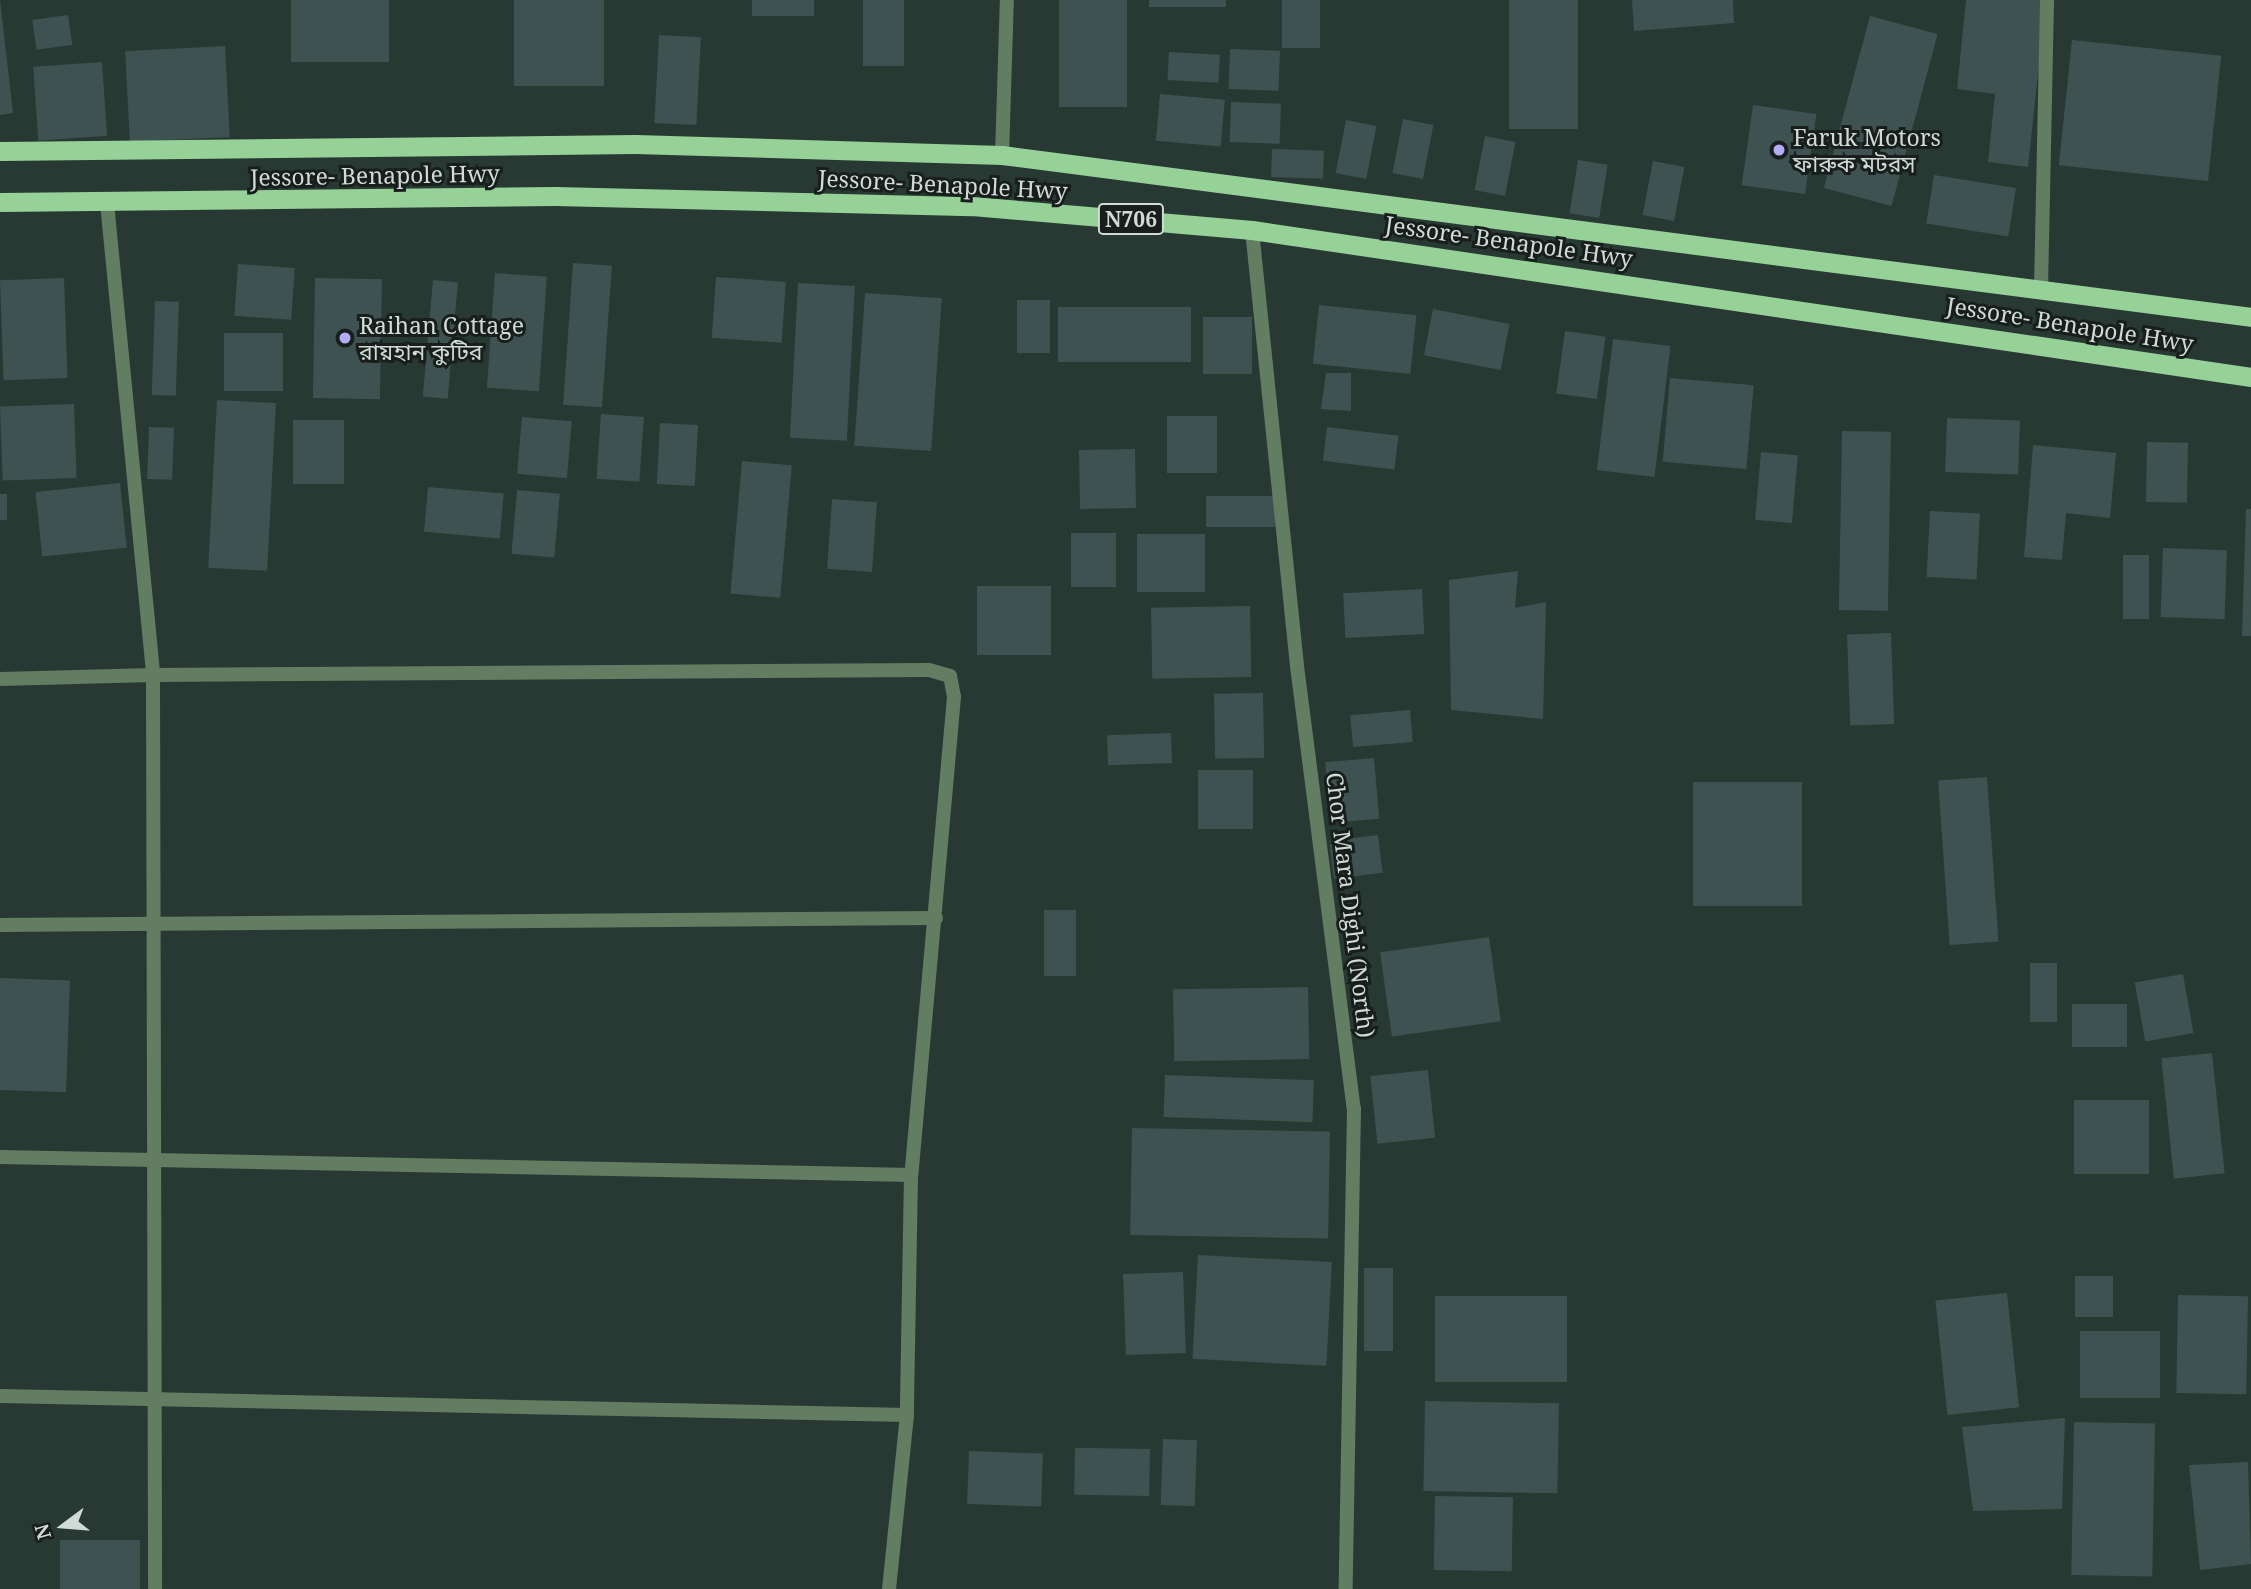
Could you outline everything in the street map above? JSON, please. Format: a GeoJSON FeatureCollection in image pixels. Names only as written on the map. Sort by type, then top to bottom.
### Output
{"type":"FeatureCollection","features":[{"type":"Feature","properties":{"kind":"highway","name":"Jessore- Benapole Hwy"},"geometry":{"type":"LineString","coordinates":[[0,151],[635,144],[1002,155],[2251,317]]}},
{"type":"Feature","properties":{"kind":"highway","name":"Jessore- Benapole Hwy"},"geometry":{"type":"LineString","coordinates":[[0,202],[107,203],[555,196],[972,206],[1252,230],[2251,377]]}},
{"type":"Feature","properties":{"kind":"street"},"geometry":{"type":"LineString","coordinates":[[1002,155],[1007,0]]}},
{"type":"Feature","properties":{"kind":"street"},"geometry":{"type":"LineString","coordinates":[[2041,289],[2047,0]]}},
{"type":"Feature","properties":{"kind":"street"},"geometry":{"type":"LineString","coordinates":[[107,203],[153,675],[157,923],[152,1157],[157,1402],[156,1589]]}},
{"type":"Feature","properties":{"kind":"street","name":"Chor Mara Dighi (North)"},"geometry":{"type":"LineString","coordinates":[[1252,230],[1297,666],[1354,1108],[1346,1589]]}},
{"type":"Feature","properties":{"kind":"street"},"geometry":{"type":"LineString","coordinates":[[0,679],[153,675],[929,670],[950,676],[954,697],[911,1175],[908,1415],[889,1589]]}},
{"type":"Feature","properties":{"kind":"street"},"geometry":{"type":"LineString","coordinates":[[0,925],[936,918]]}},
{"type":"Feature","properties":{"kind":"street"},"geometry":{"type":"LineString","coordinates":[[0,1157],[152,1157],[911,1175]]}},
{"type":"Feature","properties":{"kind":"street"},"geometry":{"type":"LineString","coordinates":[[0,1396],[157,1402],[908,1415]]}},
{"type":"Feature","properties":{"kind":"building"},"geometry":{"type":"Polygon","coordinates":[[[0,0],[13,113],[0,115],[0,0]]]}},
{"type":"Feature","properties":{"kind":"building"},"geometry":{"type":"Polygon","coordinates":[[[291,0],[389,0],[389,62],[291,62],[291,0]]]}},
{"type":"Feature","properties":{"kind":"building"},"geometry":{"type":"Polygon","coordinates":[[[514,0],[604,0],[604,86],[514,86],[514,0]]]}},
{"type":"Feature","properties":{"kind":"building"},"geometry":{"type":"Polygon","coordinates":[[[752,0],[814,0],[814,16],[752,16],[752,0]]]}},
{"type":"Feature","properties":{"kind":"building"},"geometry":{"type":"Polygon","coordinates":[[[863,0],[904,0],[904,66],[863,66],[863,0]]]}},
{"type":"Feature","properties":{"kind":"building"},"geometry":{"type":"Polygon","coordinates":[[[1059,0],[1127,0],[1127,107],[1059,107],[1059,0]]]}},
{"type":"Feature","properties":{"kind":"building"},"geometry":{"type":"Polygon","coordinates":[[[1149,0],[1226,0],[1226,7],[1149,7],[1149,0]]]}},
{"type":"Feature","properties":{"kind":"building"},"geometry":{"type":"Polygon","coordinates":[[[1282,0],[1320,0],[1320,48],[1282,48],[1282,0]]]}},
{"type":"Feature","properties":{"kind":"building"},"geometry":{"type":"Polygon","coordinates":[[[1509,0],[1578,0],[1578,129],[1509,129],[1509,0]]]}},
{"type":"Feature","properties":{"kind":"building"},"geometry":{"type":"Polygon","coordinates":[[[1632,0],[1733,0],[1734,23],[1634,31],[1632,0]]]}},
{"type":"Feature","properties":{"kind":"building"},"geometry":{"type":"Polygon","coordinates":[[[1966,0],[2046,0],[2028,167],[1988,162],[1995,94],[1957,89],[1966,0]]]}},
{"type":"Feature","properties":{"kind":"building"},"geometry":{"type":"Polygon","coordinates":[[[68,15],[72,45],[37,50],[32,20],[68,15]]]}},
{"type":"Feature","properties":{"kind":"building"},"geometry":{"type":"Polygon","coordinates":[[[1870,16],[1938,34],[1892,206],[1824,188],[1870,16]]]}},
{"type":"Feature","properties":{"kind":"building"},"geometry":{"type":"Polygon","coordinates":[[[659,35],[701,37],[696,125],[654,123],[659,35]]]}},
{"type":"Feature","properties":{"kind":"building"},"geometry":{"type":"Polygon","coordinates":[[[2072,40],[2221,56],[2208,181],[2059,165],[2072,40]]]}},
{"type":"Feature","properties":{"kind":"building"},"geometry":{"type":"Polygon","coordinates":[[[225,46],[230,137],[130,142],[125,51],[225,46]]]}},
{"type":"Feature","properties":{"kind":"building"},"geometry":{"type":"Polygon","coordinates":[[[1230,49],[1280,51],[1279,91],[1229,89],[1230,49]]]}},
{"type":"Feature","properties":{"kind":"building"},"geometry":{"type":"Polygon","coordinates":[[[1169,52],[1220,55],[1218,83],[1168,80],[1169,52]]]}},
{"type":"Feature","properties":{"kind":"building"},"geometry":{"type":"Polygon","coordinates":[[[102,62],[107,136],[38,141],[33,67],[102,62]]]}},
{"type":"Feature","properties":{"kind":"building"},"geometry":{"type":"Polygon","coordinates":[[[1160,94],[1225,100],[1221,146],[1156,141],[1160,94]]]}},
{"type":"Feature","properties":{"kind":"building"},"geometry":{"type":"Polygon","coordinates":[[[1231,102],[1281,104],[1280,144],[1230,142],[1231,102]]]}},
{"type":"Feature","properties":{"kind":"building","name":"Faruk Motors ফারুক মটরস"},"geometry":{"type":"Polygon","coordinates":[[[1753,105],[1816,114],[1805,194],[1742,185],[1753,105]]]}},
{"type":"Feature","properties":{"kind":"building"},"geometry":{"type":"Polygon","coordinates":[[[1403,119],[1433,125],[1423,179],[1393,173],[1403,119]]]}},
{"type":"Feature","properties":{"kind":"building"},"geometry":{"type":"Polygon","coordinates":[[[1346,120],[1376,126],[1366,179],[1336,173],[1346,120]]]}},
{"type":"Feature","properties":{"kind":"building"},"geometry":{"type":"Polygon","coordinates":[[[1485,136],[1515,142],[1505,196],[1475,190],[1485,136]]]}},
{"type":"Feature","properties":{"kind":"building"},"geometry":{"type":"Polygon","coordinates":[[[1272,149],[1324,151],[1323,179],[1271,177],[1272,149]]]}},
{"type":"Feature","properties":{"kind":"building"},"geometry":{"type":"Polygon","coordinates":[[[1578,160],[1608,165],[1599,218],[1570,213],[1578,160]]]}},
{"type":"Feature","properties":{"kind":"building"},"geometry":{"type":"Polygon","coordinates":[[[1653,161],[1684,167],[1674,221],[1643,215],[1653,161]]]}},
{"type":"Feature","properties":{"kind":"building"},"geometry":{"type":"Polygon","coordinates":[[[1934,175],[2016,188],[2008,236],[1926,223],[1934,175]]]}},
{"type":"Feature","properties":{"kind":"building"},"geometry":{"type":"Polygon","coordinates":[[[573,263],[612,266],[602,407],[563,405],[573,263]]]}},
{"type":"Feature","properties":{"kind":"building"},"geometry":{"type":"Polygon","coordinates":[[[238,264],[295,268],[291,320],[234,316],[238,264]]]}},
{"type":"Feature","properties":{"kind":"building"},"geometry":{"type":"Polygon","coordinates":[[[495,273],[547,277],[539,391],[487,388],[495,273]]]}},
{"type":"Feature","properties":{"kind":"building"},"geometry":{"type":"Polygon","coordinates":[[[716,277],[786,282],[782,343],[712,338],[716,277]]]}},
{"type":"Feature","properties":{"kind":"building"},"geometry":{"type":"Polygon","coordinates":[[[64,278],[67,378],[4,380],[0,280],[64,278]]]}},
{"type":"Feature","properties":{"kind":"building","name":"Raihan Cottage রায়হান কুটির"},"geometry":{"type":"Polygon","coordinates":[[[315,278],[382,279],[380,399],[313,398],[315,278]]]}},
{"type":"Feature","properties":{"kind":"building"},"geometry":{"type":"Polygon","coordinates":[[[433,280],[458,282],[448,399],[423,397],[433,280]]]}},
{"type":"Feature","properties":{"kind":"building"},"geometry":{"type":"Polygon","coordinates":[[[798,283],[855,286],[847,441],[790,438],[798,283]]]}},
{"type":"Feature","properties":{"kind":"building"},"geometry":{"type":"Polygon","coordinates":[[[865,293],[942,298],[931,451],[854,446],[865,293]]]}},
{"type":"Feature","properties":{"kind":"building"},"geometry":{"type":"Polygon","coordinates":[[[1017,300],[1050,300],[1050,353],[1017,353],[1017,300]]]}},
{"type":"Feature","properties":{"kind":"building"},"geometry":{"type":"Polygon","coordinates":[[[155,301],[179,302],[176,396],[152,395],[155,301]]]}},
{"type":"Feature","properties":{"kind":"building"},"geometry":{"type":"Polygon","coordinates":[[[1319,305],[1416,315],[1410,374],[1313,364],[1319,305]]]}},
{"type":"Feature","properties":{"kind":"building"},"geometry":{"type":"Polygon","coordinates":[[[1058,307],[1191,307],[1191,362],[1058,362],[1058,307]]]}},
{"type":"Feature","properties":{"kind":"building"},"geometry":{"type":"Polygon","coordinates":[[[1433,309],[1510,324],[1501,370],[1424,355],[1433,309]]]}},
{"type":"Feature","properties":{"kind":"building"},"geometry":{"type":"Polygon","coordinates":[[[1203,317],[1252,317],[1252,374],[1203,374],[1203,317]]]}},
{"type":"Feature","properties":{"kind":"building"},"geometry":{"type":"Polygon","coordinates":[[[1565,331],[1606,337],[1597,399],[1556,393],[1565,331]]]}},
{"type":"Feature","properties":{"kind":"building"},"geometry":{"type":"Polygon","coordinates":[[[224,333],[283,333],[283,391],[224,391],[224,333]]]}},
{"type":"Feature","properties":{"kind":"building"},"geometry":{"type":"Polygon","coordinates":[[[1613,339],[1671,346],[1654,477],[1597,470],[1613,339]]]}},
{"type":"Feature","properties":{"kind":"building"},"geometry":{"type":"Polygon","coordinates":[[[1326,373],[1351,373],[1351,411],[1321,409],[1326,373]]]}},
{"type":"Feature","properties":{"kind":"building"},"geometry":{"type":"Polygon","coordinates":[[[1670,378],[1754,385],[1746,469],[1663,462],[1670,378]]]}},
{"type":"Feature","properties":{"kind":"building"},"geometry":{"type":"Polygon","coordinates":[[[217,400],[276,403],[267,571],[208,568],[217,400]]]}},
{"type":"Feature","properties":{"kind":"building"},"geometry":{"type":"Polygon","coordinates":[[[74,404],[77,478],[3,481],[0,407],[74,404]]]}},
{"type":"Feature","properties":{"kind":"building"},"geometry":{"type":"Polygon","coordinates":[[[601,414],[644,417],[639,482],[596,479],[601,414]]]}},
{"type":"Feature","properties":{"kind":"building"},"geometry":{"type":"Polygon","coordinates":[[[1167,416],[1217,416],[1217,473],[1167,473],[1167,416]]]}},
{"type":"Feature","properties":{"kind":"building"},"geometry":{"type":"Polygon","coordinates":[[[522,417],[572,421],[567,478],[517,474],[522,417]]]}},
{"type":"Feature","properties":{"kind":"building"},"geometry":{"type":"Polygon","coordinates":[[[1947,418],[2020,421],[2018,475],[1945,472],[1947,418]]]}},
{"type":"Feature","properties":{"kind":"building"},"geometry":{"type":"Polygon","coordinates":[[[293,420],[344,420],[344,484],[293,484],[293,420]]]}},
{"type":"Feature","properties":{"kind":"building"},"geometry":{"type":"Polygon","coordinates":[[[660,423],[698,425],[695,486],[657,484],[660,423]]]}},
{"type":"Feature","properties":{"kind":"building"},"geometry":{"type":"Polygon","coordinates":[[[149,427],[174,428],[172,480],[147,479],[149,427]]]}},
{"type":"Feature","properties":{"kind":"building"},"geometry":{"type":"Polygon","coordinates":[[[1327,427],[1398,436],[1394,470],[1323,461],[1327,427]]]}},
{"type":"Feature","properties":{"kind":"building"},"geometry":{"type":"Polygon","coordinates":[[[1842,431],[1891,432],[1888,611],[1839,610],[1842,431]]]}},
{"type":"Feature","properties":{"kind":"building"},"geometry":{"type":"Polygon","coordinates":[[[2147,442],[2188,443],[2187,503],[2146,502],[2147,442]]]}},
{"type":"Feature","properties":{"kind":"building"},"geometry":{"type":"Polygon","coordinates":[[[2033,445],[2116,453],[2110,518],[2066,513],[2062,560],[2024,557],[2033,445]]]}},
{"type":"Feature","properties":{"kind":"building"},"geometry":{"type":"Polygon","coordinates":[[[1135,449],[1136,508],[1080,509],[1079,450],[1135,449]]]}},
{"type":"Feature","properties":{"kind":"building"},"geometry":{"type":"Polygon","coordinates":[[[1761,452],[1798,455],[1792,523],[1755,520],[1761,452]]]}},
{"type":"Feature","properties":{"kind":"building"},"geometry":{"type":"Polygon","coordinates":[[[742,461],[792,465],[780,598],[730,593],[742,461]]]}},
{"type":"Feature","properties":{"kind":"building"},"geometry":{"type":"Polygon","coordinates":[[[120,483],[127,548],[42,557],[35,492],[120,483]]]}},
{"type":"Feature","properties":{"kind":"building"},"geometry":{"type":"Polygon","coordinates":[[[428,487],[504,494],[500,538],[424,532],[428,487]]]}},
{"type":"Feature","properties":{"kind":"building"},"geometry":{"type":"Polygon","coordinates":[[[517,490],[560,494],[554,558],[511,554],[517,490]]]}},
{"type":"Feature","properties":{"kind":"building"},"geometry":{"type":"Polygon","coordinates":[[[0,494],[7,494],[7,520],[0,520],[0,494]]]}},
{"type":"Feature","properties":{"kind":"building"},"geometry":{"type":"Polygon","coordinates":[[[1206,496],[1275,496],[1275,527],[1206,527],[1206,496]]]}},
{"type":"Feature","properties":{"kind":"building"},"geometry":{"type":"Polygon","coordinates":[[[832,499],[877,502],[872,572],[827,569],[832,499]]]}},
{"type":"Feature","properties":{"kind":"building"},"geometry":{"type":"Polygon","coordinates":[[[2246,509],[2251,509],[2251,636],[2242,636],[2246,509]]]}},
{"type":"Feature","properties":{"kind":"building"},"geometry":{"type":"Polygon","coordinates":[[[1930,511],[1980,514],[1976,580],[1927,577],[1930,511]]]}},
{"type":"Feature","properties":{"kind":"building"},"geometry":{"type":"Polygon","coordinates":[[[1071,533],[1116,533],[1116,587],[1071,587],[1071,533]]]}},
{"type":"Feature","properties":{"kind":"building"},"geometry":{"type":"Polygon","coordinates":[[[1137,534],[1205,534],[1205,592],[1137,592],[1137,534]]]}},
{"type":"Feature","properties":{"kind":"building"},"geometry":{"type":"Polygon","coordinates":[[[2163,548],[2227,550],[2225,619],[2161,617],[2163,548]]]}},
{"type":"Feature","properties":{"kind":"building"},"geometry":{"type":"Polygon","coordinates":[[[2123,555],[2149,555],[2149,619],[2123,619],[2123,555]]]}},
{"type":"Feature","properties":{"kind":"building"},"geometry":{"type":"Polygon","coordinates":[[[1518,571],[1515,608],[1546,602],[1543,719],[1451,710],[1449,580],[1518,571]]]}},
{"type":"Feature","properties":{"kind":"building"},"geometry":{"type":"Polygon","coordinates":[[[977,586],[1051,586],[1051,655],[977,655],[977,586]]]}},
{"type":"Feature","properties":{"kind":"building"},"geometry":{"type":"Polygon","coordinates":[[[1422,589],[1424,634],[1345,638],[1343,593],[1422,589]]]}},
{"type":"Feature","properties":{"kind":"building"},"geometry":{"type":"Polygon","coordinates":[[[1250,606],[1251,677],[1152,679],[1151,608],[1250,606]]]}},
{"type":"Feature","properties":{"kind":"building"},"geometry":{"type":"Polygon","coordinates":[[[1891,633],[1894,724],[1850,725],[1847,635],[1891,633]]]}},
{"type":"Feature","properties":{"kind":"building"},"geometry":{"type":"Polygon","coordinates":[[[1263,693],[1264,758],[1215,759],[1214,694],[1263,693]]]}},
{"type":"Feature","properties":{"kind":"building"},"geometry":{"type":"Polygon","coordinates":[[[1410,710],[1413,742],[1353,747],[1350,715],[1410,710]]]}},
{"type":"Feature","properties":{"kind":"building"},"geometry":{"type":"Polygon","coordinates":[[[1171,733],[1172,763],[1108,765],[1107,735],[1171,733]]]}},
{"type":"Feature","properties":{"kind":"building"},"geometry":{"type":"Polygon","coordinates":[[[1374,758],[1379,819],[1331,823],[1325,762],[1374,758]]]}},
{"type":"Feature","properties":{"kind":"building"},"geometry":{"type":"Polygon","coordinates":[[[1198,770],[1253,770],[1253,829],[1198,829],[1198,770]]]}},
{"type":"Feature","properties":{"kind":"building"},"geometry":{"type":"Polygon","coordinates":[[[1987,777],[1999,942],[1950,945],[1938,780],[1987,777]]]}},
{"type":"Feature","properties":{"kind":"building"},"geometry":{"type":"Polygon","coordinates":[[[1693,782],[1802,782],[1802,906],[1693,906],[1693,782]]]}},
{"type":"Feature","properties":{"kind":"building"},"geometry":{"type":"Polygon","coordinates":[[[1378,835],[1383,873],[1334,879],[1329,841],[1378,835]]]}},
{"type":"Feature","properties":{"kind":"building"},"geometry":{"type":"Polygon","coordinates":[[[1044,910],[1076,910],[1076,976],[1044,976],[1044,910]]]}},
{"type":"Feature","properties":{"kind":"building"},"geometry":{"type":"Polygon","coordinates":[[[1489,937],[1501,1021],[1392,1036],[1380,952],[1489,937]]]}},
{"type":"Feature","properties":{"kind":"building"},"geometry":{"type":"Polygon","coordinates":[[[2030,963],[2057,963],[2057,1022],[2030,1022],[2030,963]]]}},
{"type":"Feature","properties":{"kind":"building"},"geometry":{"type":"Polygon","coordinates":[[[2183,974],[2193,1033],[2145,1042],[2135,983],[2183,974]]]}},
{"type":"Feature","properties":{"kind":"building"},"geometry":{"type":"Polygon","coordinates":[[[0,978],[70,980],[66,1092],[0,1090],[0,978]]]}},
{"type":"Feature","properties":{"kind":"building"},"geometry":{"type":"Polygon","coordinates":[[[1308,987],[1309,1059],[1174,1061],[1173,989],[1308,987]]]}},
{"type":"Feature","properties":{"kind":"building"},"geometry":{"type":"Polygon","coordinates":[[[2072,1004],[2127,1004],[2127,1047],[2072,1047],[2072,1004]]]}},
{"type":"Feature","properties":{"kind":"building"},"geometry":{"type":"Polygon","coordinates":[[[2212,1053],[2225,1173],[2174,1179],[2161,1058],[2212,1053]]]}},
{"type":"Feature","properties":{"kind":"building"},"geometry":{"type":"Polygon","coordinates":[[[1428,1070],[1435,1138],[1377,1144],[1370,1076],[1428,1070]]]}},
{"type":"Feature","properties":{"kind":"building"},"geometry":{"type":"Polygon","coordinates":[[[1165,1075],[1314,1080],[1312,1122],[1164,1117],[1165,1075]]]}},
{"type":"Feature","properties":{"kind":"building"},"geometry":{"type":"Polygon","coordinates":[[[2074,1100],[2149,1100],[2149,1174],[2074,1174],[2074,1100]]]}},
{"type":"Feature","properties":{"kind":"building"},"geometry":{"type":"Polygon","coordinates":[[[1132,1128],[1330,1131],[1328,1238],[1130,1235],[1132,1128]]]}},
{"type":"Feature","properties":{"kind":"building"},"geometry":{"type":"Polygon","coordinates":[[[1198,1255],[1332,1262],[1326,1366],[1193,1359],[1198,1255]]]}},
{"type":"Feature","properties":{"kind":"building"},"geometry":{"type":"Polygon","coordinates":[[[1364,1268],[1393,1268],[1393,1351],[1364,1351],[1364,1268]]]}},
{"type":"Feature","properties":{"kind":"building"},"geometry":{"type":"Polygon","coordinates":[[[1183,1272],[1186,1353],[1126,1355],[1123,1274],[1183,1272]]]}},
{"type":"Feature","properties":{"kind":"building"},"geometry":{"type":"Polygon","coordinates":[[[2075,1276],[2113,1276],[2113,1317],[2075,1317],[2075,1276]]]}},
{"type":"Feature","properties":{"kind":"building"},"geometry":{"type":"Polygon","coordinates":[[[2007,1293],[2019,1407],[1947,1415],[1935,1301],[2007,1293]]]}},
{"type":"Feature","properties":{"kind":"building"},"geometry":{"type":"Polygon","coordinates":[[[2178,1295],[2248,1296],[2246,1394],[2176,1393],[2178,1295]]]}},
{"type":"Feature","properties":{"kind":"building"},"geometry":{"type":"Polygon","coordinates":[[[1435,1296],[1567,1296],[1567,1382],[1435,1382],[1435,1296]]]}},
{"type":"Feature","properties":{"kind":"building"},"geometry":{"type":"Polygon","coordinates":[[[2080,1331],[2160,1331],[2160,1398],[2080,1398],[2080,1331]]]}},
{"type":"Feature","properties":{"kind":"building"},"geometry":{"type":"Polygon","coordinates":[[[1425,1401],[1559,1403],[1557,1493],[1423,1491],[1425,1401]]]}},
{"type":"Feature","properties":{"kind":"building"},"geometry":{"type":"Polygon","coordinates":[[[2065,1418],[2062,1509],[1973,1511],[1962,1427],[2065,1418]]]}},
{"type":"Feature","properties":{"kind":"building"},"geometry":{"type":"Polygon","coordinates":[[[2074,1422],[2155,1423],[2152,1576],[2071,1575],[2074,1422]]]}},
{"type":"Feature","properties":{"kind":"building"},"geometry":{"type":"Polygon","coordinates":[[[1163,1439],[1197,1440],[1195,1506],[1161,1505],[1163,1439]]]}},
{"type":"Feature","properties":{"kind":"building"},"geometry":{"type":"Polygon","coordinates":[[[1075,1448],[1150,1449],[1149,1496],[1074,1495],[1075,1448]]]}},
{"type":"Feature","properties":{"kind":"building"},"geometry":{"type":"Polygon","coordinates":[[[969,1451],[1043,1454],[1041,1507],[967,1504],[969,1451]]]}},
{"type":"Feature","properties":{"kind":"building"},"geometry":{"type":"Polygon","coordinates":[[[2248,1462],[2251,1564],[2200,1570],[2189,1465],[2248,1462]]]}},
{"type":"Feature","properties":{"kind":"building"},"geometry":{"type":"Polygon","coordinates":[[[1435,1496],[1513,1497],[1512,1571],[1434,1570],[1435,1496]]]}},
{"type":"Feature","properties":{"kind":"building"},"geometry":{"type":"Polygon","coordinates":[[[60,1540],[140,1540],[140,1589],[60,1589],[60,1540]]]}},
{"type":"Feature","properties":{"kind":"place","name":"Faruk Motors ফারুক মটরস"},"geometry":{"type":"Point","coordinates":[1779,150]}},
{"type":"Feature","properties":{"kind":"place","name":"Raihan Cottage রায়হান কুটির"},"geometry":{"type":"Point","coordinates":[345,338]}}]}
